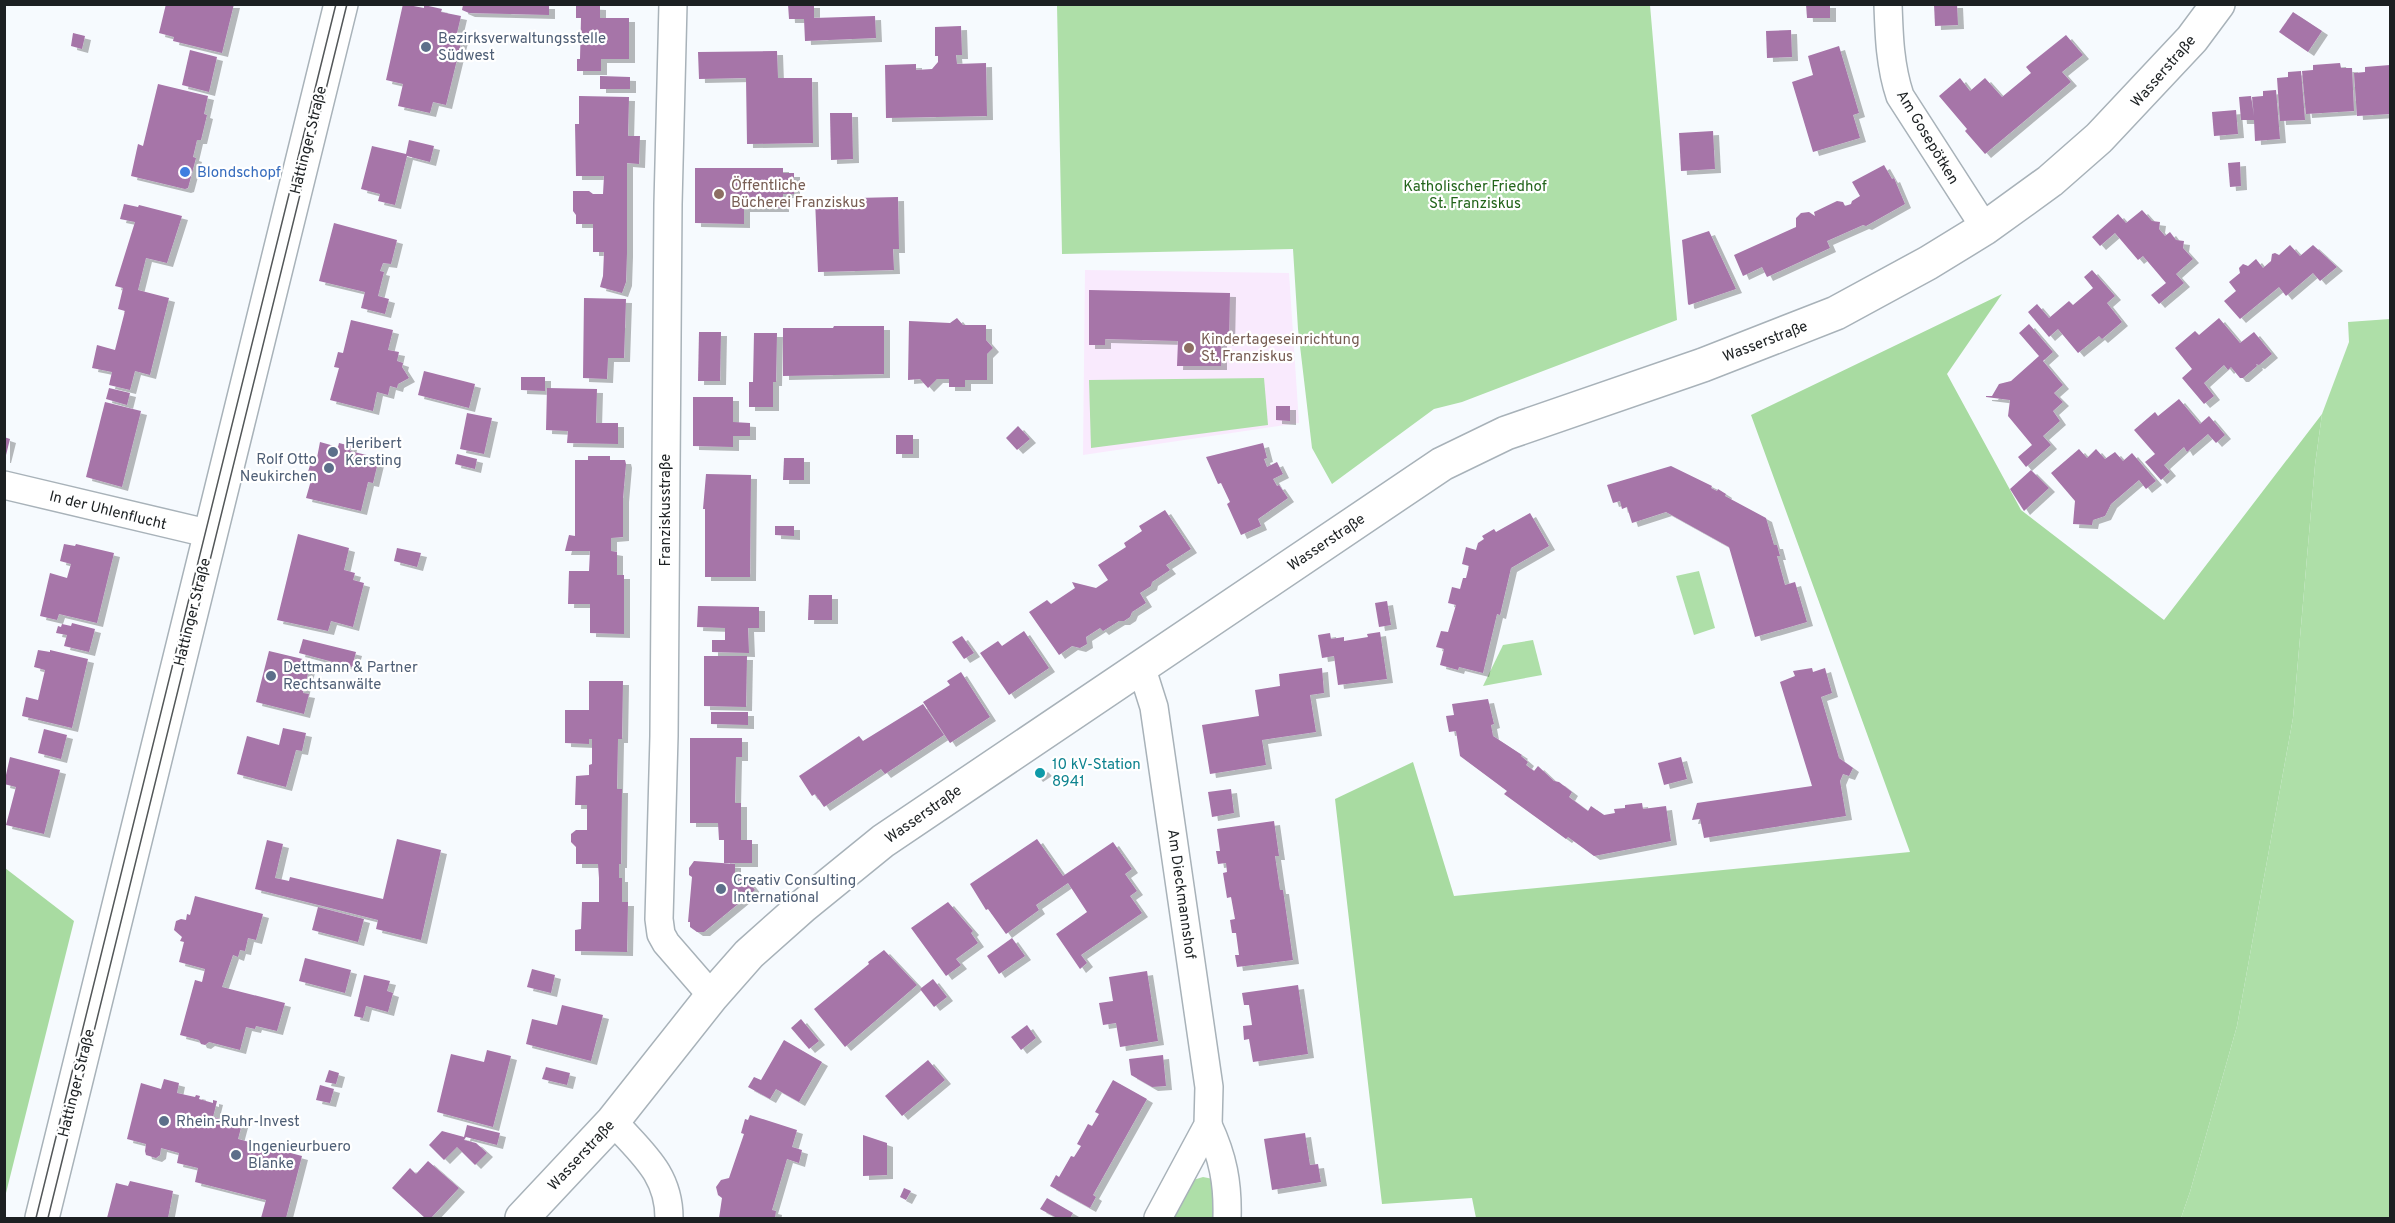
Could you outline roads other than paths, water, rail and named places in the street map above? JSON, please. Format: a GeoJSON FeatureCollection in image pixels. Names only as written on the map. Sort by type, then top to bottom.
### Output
{"type":"FeatureCollection","features":[{"type":"Feature","properties":{"kind":"main road","name":"Hattinger Straße"},"geometry":{"type":"LineString","coordinates":[[42,1218],[341,4]]}},
{"type":"Feature","properties":{"kind":"main road","name":"Wasserstraße"},"geometry":{"type":"LineString","coordinates":[[522,1218],[613,1121],[712,996],[757,946],[883,841],[1442,464],[1506,434],[1702,365],[1836,313],[1928,263],[1985,228],[2050,181],[2106,133],[2192,39],[2218,4]]}},
{"type":"Feature","properties":{"kind":"street","name":"Franziskusstraße"},"geometry":{"type":"LineString","coordinates":[[673,4],[668,204],[664,736],[659,919],[661,934],[666,943],[712,996]]}},
{"type":"Feature","properties":{"kind":"street","name":"Am Gosepötken"},"geometry":{"type":"LineString","coordinates":[[1888,4],[1892,64],[1900,96],[1985,228]]}},
{"type":"Feature","properties":{"kind":"street","name":"In der Uhlenflucht"},"geometry":{"type":"LineString","coordinates":[[4,485],[211,534]]}},
{"type":"Feature","properties":{"kind":"street","name":"Am Dieckmannshof"},"geometry":{"type":"LineString","coordinates":[[1141,666],[1154,707],[1209,1087],[1208,1125],[1158,1218]]}},
{"type":"Feature","properties":{"kind":"street"},"geometry":{"type":"LineString","coordinates":[[613,1121],[661,1177],[668,1195],[669,1218]]}},
{"type":"Feature","properties":{"kind":"street","name":"Am Dieckmannshof"},"geometry":{"type":"LineString","coordinates":[[1208,1125],[1221,1152],[1227,1196],[1227,1218]]}},
{"type":"Feature","properties":{"kind":"tram line"},"geometry":{"type":"LineString","coordinates":[[36,1218],[336,4]]}},
{"type":"Feature","properties":{"kind":"tram line"},"geometry":{"type":"LineString","coordinates":[[48,1218],[347,4]]}},
{"type":"Feature","properties":{"kind":"place","name":"Bezirksverwaltungsstelle Südwest"},"geometry":{"type":"Point","coordinates":[426,47]}},
{"type":"Feature","properties":{"kind":"place","name":"Blondschopf"},"geometry":{"type":"Point","coordinates":[185,172]}},
{"type":"Feature","properties":{"kind":"place","name":"Öffentliche Bücherei Franziskus"},"geometry":{"type":"Point","coordinates":[719,194]}},
{"type":"Feature","properties":{"kind":"place","name":"Kindertageseinrichtung St. Franziskus"},"geometry":{"type":"Point","coordinates":[1189,348]}},
{"type":"Feature","properties":{"kind":"place","name":"Heribert Kersting"},"geometry":{"type":"Point","coordinates":[333,452]}},
{"type":"Feature","properties":{"kind":"place","name":"Rolf Otto Neukirchen"},"geometry":{"type":"Point","coordinates":[329,468]}},
{"type":"Feature","properties":{"kind":"place","name":"Dettmann & Partner Rechtsanwälte"},"geometry":{"type":"Point","coordinates":[271,676]}},
{"type":"Feature","properties":{"kind":"place","name":"10 kV-Station 8941"},"geometry":{"type":"Point","coordinates":[1040,773]}},
{"type":"Feature","properties":{"kind":"place","name":"Creativ Consulting International"},"geometry":{"type":"Point","coordinates":[721,889]}},
{"type":"Feature","properties":{"kind":"place","name":"Rhein-Ruhr-Invest"},"geometry":{"type":"Point","coordinates":[164,1121]}},
{"type":"Feature","properties":{"kind":"place","name":"Ingenieurbuero Blanke"},"geometry":{"type":"Point","coordinates":[236,1155]}},
{"type":"Feature","properties":{"kind":"park label","name":"Katholischer Friedhof St. Franziskus"},"geometry":{"type":"Point","coordinates":[1475,194]}}]}
